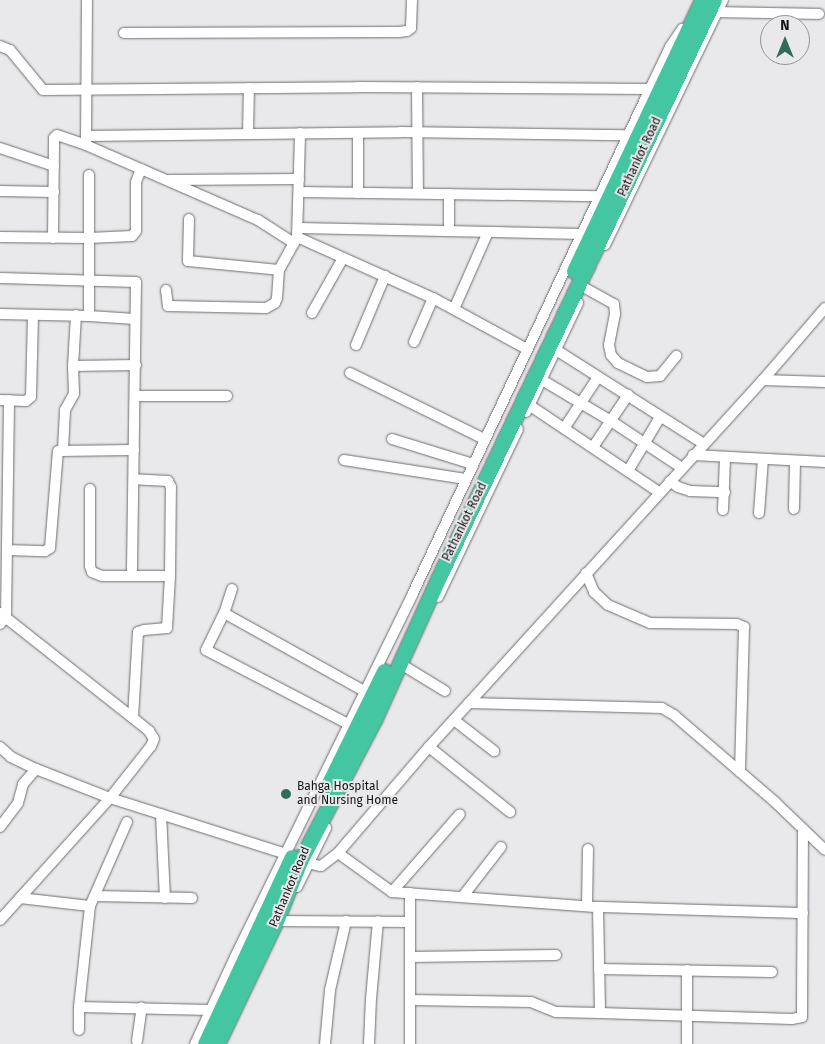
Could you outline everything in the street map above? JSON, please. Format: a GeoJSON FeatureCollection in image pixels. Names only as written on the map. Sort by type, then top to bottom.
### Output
{"type":"FeatureCollection","features":[{"type":"Feature","properties":{"kind":"highway"},"geometry":{"type":"LineString","coordinates":[[205,1044],[709,3]]}},
{"type":"Feature","properties":{"kind":"highway","name":"Pathankot Road"},"geometry":{"type":"LineString","coordinates":[[217,1044],[279,921],[296,859]]}},
{"type":"Feature","properties":{"kind":"street"},"geometry":{"type":"LineString","coordinates":[[86,140],[87,0]]}},
{"type":"Feature","properties":{"kind":"street"},"geometry":{"type":"LineString","coordinates":[[124,33],[399,32],[407,31],[411,28],[412,0]]}},
{"type":"Feature","properties":{"kind":"street"},"geometry":{"type":"LineString","coordinates":[[296,859],[348,724],[670,47],[709,3],[723,0]]}},
{"type":"Feature","properties":{"kind":"street"},"geometry":{"type":"LineString","coordinates":[[709,3],[819,14]]}},
{"type":"Feature","properties":{"kind":"street"},"geometry":{"type":"LineString","coordinates":[[195,1044],[210,1010],[404,666],[585,288],[709,3]]}},
{"type":"Feature","properties":{"kind":"street"},"geometry":{"type":"LineString","coordinates":[[0,46],[15,56],[40,89],[417,87],[650,89]]}},
{"type":"Feature","properties":{"kind":"street"},"geometry":{"type":"LineString","coordinates":[[417,87],[418,193]]}},
{"type":"Feature","properties":{"kind":"street"},"geometry":{"type":"LineString","coordinates":[[248,134],[249,88]]}},
{"type":"Feature","properties":{"kind":"street"},"geometry":{"type":"LineString","coordinates":[[53,238],[56,135],[86,140],[300,133],[418,132],[628,135]]}},
{"type":"Feature","properties":{"kind":"street"},"geometry":{"type":"LineString","coordinates":[[166,290],[168,306],[266,308],[272,306],[277,298],[279,270],[296,236],[300,133]]}},
{"type":"Feature","properties":{"kind":"street"},"geometry":{"type":"LineString","coordinates":[[358,133],[358,192]]}},
{"type":"Feature","properties":{"kind":"street"},"geometry":{"type":"LineString","coordinates":[[86,140],[141,169],[433,298],[527,349]]}},
{"type":"Feature","properties":{"kind":"street"},"geometry":{"type":"LineString","coordinates":[[0,148],[54,166]]}},
{"type":"Feature","properties":{"kind":"street"},"geometry":{"type":"LineString","coordinates":[[0,237],[89,238],[135,234],[137,223],[136,182],[141,169]]}},
{"type":"Feature","properties":{"kind":"street"},"geometry":{"type":"LineString","coordinates":[[89,175],[89,316]]}},
{"type":"Feature","properties":{"kind":"street"},"geometry":{"type":"LineString","coordinates":[[166,180],[299,179]]}},
{"type":"Feature","properties":{"kind":"street"},"geometry":{"type":"LineString","coordinates":[[0,192],[54,192]]}},
{"type":"Feature","properties":{"kind":"street"},"geometry":{"type":"LineString","coordinates":[[299,192],[600,196]]}},
{"type":"Feature","properties":{"kind":"street"},"geometry":{"type":"LineString","coordinates":[[449,194],[449,231]]}},
{"type":"Feature","properties":{"kind":"street"},"geometry":{"type":"LineString","coordinates":[[189,219],[188,261],[279,270]]}},
{"type":"Feature","properties":{"kind":"street"},"geometry":{"type":"LineString","coordinates":[[296,236],[449,231],[582,234]]}},
{"type":"Feature","properties":{"kind":"street"},"geometry":{"type":"LineString","coordinates":[[454,310],[488,232]]}},
{"type":"Feature","properties":{"kind":"street"},"geometry":{"type":"LineString","coordinates":[[312,313],[343,258]]}},
{"type":"Feature","properties":{"kind":"street"},"geometry":{"type":"LineString","coordinates":[[356,345],[385,276]]}},
{"type":"Feature","properties":{"kind":"street"},"geometry":{"type":"LineString","coordinates":[[0,278],[134,280],[136,365],[132,576]]}},
{"type":"Feature","properties":{"kind":"street"},"geometry":{"type":"LineString","coordinates":[[585,288],[614,304],[615,314],[609,345],[611,355],[618,363],[647,377],[660,376],[676,356]]}},
{"type":"Feature","properties":{"kind":"street"},"geometry":{"type":"LineString","coordinates":[[414,342],[433,298]]}},
{"type":"Feature","properties":{"kind":"street"},"geometry":{"type":"LineString","coordinates":[[0,747],[11,757],[36,769],[110,798],[321,866],[338,853],[469,703],[659,492],[763,380],[825,308]]}},
{"type":"Feature","properties":{"kind":"street"},"geometry":{"type":"LineString","coordinates":[[0,314],[76,315],[135,319]]}},
{"type":"Feature","properties":{"kind":"street"},"geometry":{"type":"LineString","coordinates":[[0,920],[110,798],[154,742],[152,735],[133,718],[2,618],[7,550],[5,400],[26,401],[31,399],[33,315]]}},
{"type":"Feature","properties":{"kind":"street"},"geometry":{"type":"LineString","coordinates":[[63,449],[65,410],[74,394],[72,366],[76,315]]}},
{"type":"Feature","properties":{"kind":"street"},"geometry":{"type":"LineString","coordinates":[[556,350],[704,444]]}},
{"type":"Feature","properties":{"kind":"street"},"geometry":{"type":"LineString","coordinates":[[72,366],[136,365]]}},
{"type":"Feature","properties":{"kind":"street"},"geometry":{"type":"LineString","coordinates":[[350,373],[484,439]]}},
{"type":"Feature","properties":{"kind":"street"},"geometry":{"type":"LineString","coordinates":[[565,427],[598,377]]}},
{"type":"Feature","properties":{"kind":"street"},"geometry":{"type":"LineString","coordinates":[[542,380],[611,421],[682,468]]}},
{"type":"Feature","properties":{"kind":"street"},"geometry":{"type":"LineString","coordinates":[[763,380],[825,382]]}},
{"type":"Feature","properties":{"kind":"street"},"geometry":{"type":"LineString","coordinates":[[593,447],[628,395]]}},
{"type":"Feature","properties":{"kind":"street"},"geometry":{"type":"LineString","coordinates":[[135,396],[228,396]]}},
{"type":"Feature","properties":{"kind":"street"},"geometry":{"type":"LineString","coordinates":[[529,405],[565,427],[659,492]]}},
{"type":"Feature","properties":{"kind":"street"},"geometry":{"type":"LineString","coordinates":[[628,471],[660,417]]}},
{"type":"Feature","properties":{"kind":"street"},"geometry":{"type":"LineString","coordinates":[[392,439],[472,464]]}},
{"type":"Feature","properties":{"kind":"street"},"geometry":{"type":"LineString","coordinates":[[7,550],[45,551],[50,548],[57,453],[63,449],[134,450]]}},
{"type":"Feature","properties":{"kind":"street"},"geometry":{"type":"LineString","coordinates":[[694,455],[825,462]]}},
{"type":"Feature","properties":{"kind":"street"},"geometry":{"type":"LineString","coordinates":[[723,510],[725,458]]}},
{"type":"Feature","properties":{"kind":"street"},"geometry":{"type":"LineString","coordinates":[[759,512],[763,459]]}},
{"type":"Feature","properties":{"kind":"street"},"geometry":{"type":"LineString","coordinates":[[344,460],[466,479]]}},
{"type":"Feature","properties":{"kind":"street"},"geometry":{"type":"LineString","coordinates":[[794,509],[796,460]]}},
{"type":"Feature","properties":{"kind":"street"},"geometry":{"type":"LineString","coordinates":[[133,718],[138,632],[166,628],[170,576],[171,484],[165,480],[134,479]]}},
{"type":"Feature","properties":{"kind":"street"},"geometry":{"type":"LineString","coordinates":[[670,481],[678,487],[690,491],[725,492]]}},
{"type":"Feature","properties":{"kind":"street"},"geometry":{"type":"LineString","coordinates":[[90,488],[90,569],[102,576],[170,576]]}},
{"type":"Feature","properties":{"kind":"street"},"geometry":{"type":"LineString","coordinates":[[586,573],[594,592],[608,605],[650,622],[737,624],[744,627],[740,772]]}},
{"type":"Feature","properties":{"kind":"street"},"geometry":{"type":"LineString","coordinates":[[232,589],[224,613],[206,650],[348,724]]}},
{"type":"Feature","properties":{"kind":"street"},"geometry":{"type":"LineString","coordinates":[[224,613],[364,692]]}},
{"type":"Feature","properties":{"kind":"street"},"geometry":{"type":"LineString","coordinates":[[404,666],[445,691]]}},
{"type":"Feature","properties":{"kind":"street"},"geometry":{"type":"LineString","coordinates":[[469,703],[662,708],[674,715],[740,772],[825,850]]}},
{"type":"Feature","properties":{"kind":"street"},"geometry":{"type":"LineString","coordinates":[[454,720],[494,751]]}},
{"type":"Feature","properties":{"kind":"street"},"geometry":{"type":"LineString","coordinates":[[430,747],[510,812]]}},
{"type":"Feature","properties":{"kind":"street"},"geometry":{"type":"LineString","coordinates":[[0,827],[18,803],[23,784],[36,769]]}},
{"type":"Feature","properties":{"kind":"street"},"geometry":{"type":"LineString","coordinates":[[161,814],[165,898]]}},
{"type":"Feature","properties":{"kind":"street"},"geometry":{"type":"LineString","coordinates":[[392,892],[460,814]]}},
{"type":"Feature","properties":{"kind":"street"},"geometry":{"type":"LineString","coordinates":[[79,1030],[79,1007],[90,906],[127,822]]}},
{"type":"Feature","properties":{"kind":"street"},"geometry":{"type":"LineString","coordinates":[[410,1000],[532,1002],[556,1012],[792,1019],[802,1017],[803,829]]}},
{"type":"Feature","properties":{"kind":"street"},"geometry":{"type":"LineString","coordinates":[[464,896],[501,847]]}},
{"type":"Feature","properties":{"kind":"street"},"geometry":{"type":"LineString","coordinates":[[587,906],[588,849]]}},
{"type":"Feature","properties":{"kind":"street"},"geometry":{"type":"LineString","coordinates":[[338,853],[392,892],[598,907],[804,913]]}},
{"type":"Feature","properties":{"kind":"street"},"geometry":{"type":"LineString","coordinates":[[410,893],[410,1044]]}},
{"type":"Feature","properties":{"kind":"street"},"geometry":{"type":"LineString","coordinates":[[95,896],[192,898]]}},
{"type":"Feature","properties":{"kind":"street"},"geometry":{"type":"LineString","coordinates":[[20,898],[90,906]]}},
{"type":"Feature","properties":{"kind":"street"},"geometry":{"type":"LineString","coordinates":[[598,907],[600,1013]]}},
{"type":"Feature","properties":{"kind":"street"},"geometry":{"type":"LineString","coordinates":[[224,1044],[279,921],[410,922]]}},
{"type":"Feature","properties":{"kind":"street"},"geometry":{"type":"LineString","coordinates":[[325,1044],[330,990],[346,921]]}},
{"type":"Feature","properties":{"kind":"street"},"geometry":{"type":"LineString","coordinates":[[369,1044],[378,921]]}},
{"type":"Feature","properties":{"kind":"street"},"geometry":{"type":"LineString","coordinates":[[410,957],[556,955]]}},
{"type":"Feature","properties":{"kind":"street"},"geometry":{"type":"LineString","coordinates":[[599,968],[772,972]]}},
{"type":"Feature","properties":{"kind":"street"},"geometry":{"type":"LineString","coordinates":[[687,1044],[688,970]]}},
{"type":"Feature","properties":{"kind":"street"},"geometry":{"type":"LineString","coordinates":[[79,1007],[210,1010]]}},
{"type":"Feature","properties":{"kind":"street"},"geometry":{"type":"LineString","coordinates":[[137,1040],[142,1007]]}},
{"type":"Feature","properties":{"kind":"place","name":"Bahga Hospital and Nursing Home"},"geometry":{"type":"Point","coordinates":[286,794]}}]}
